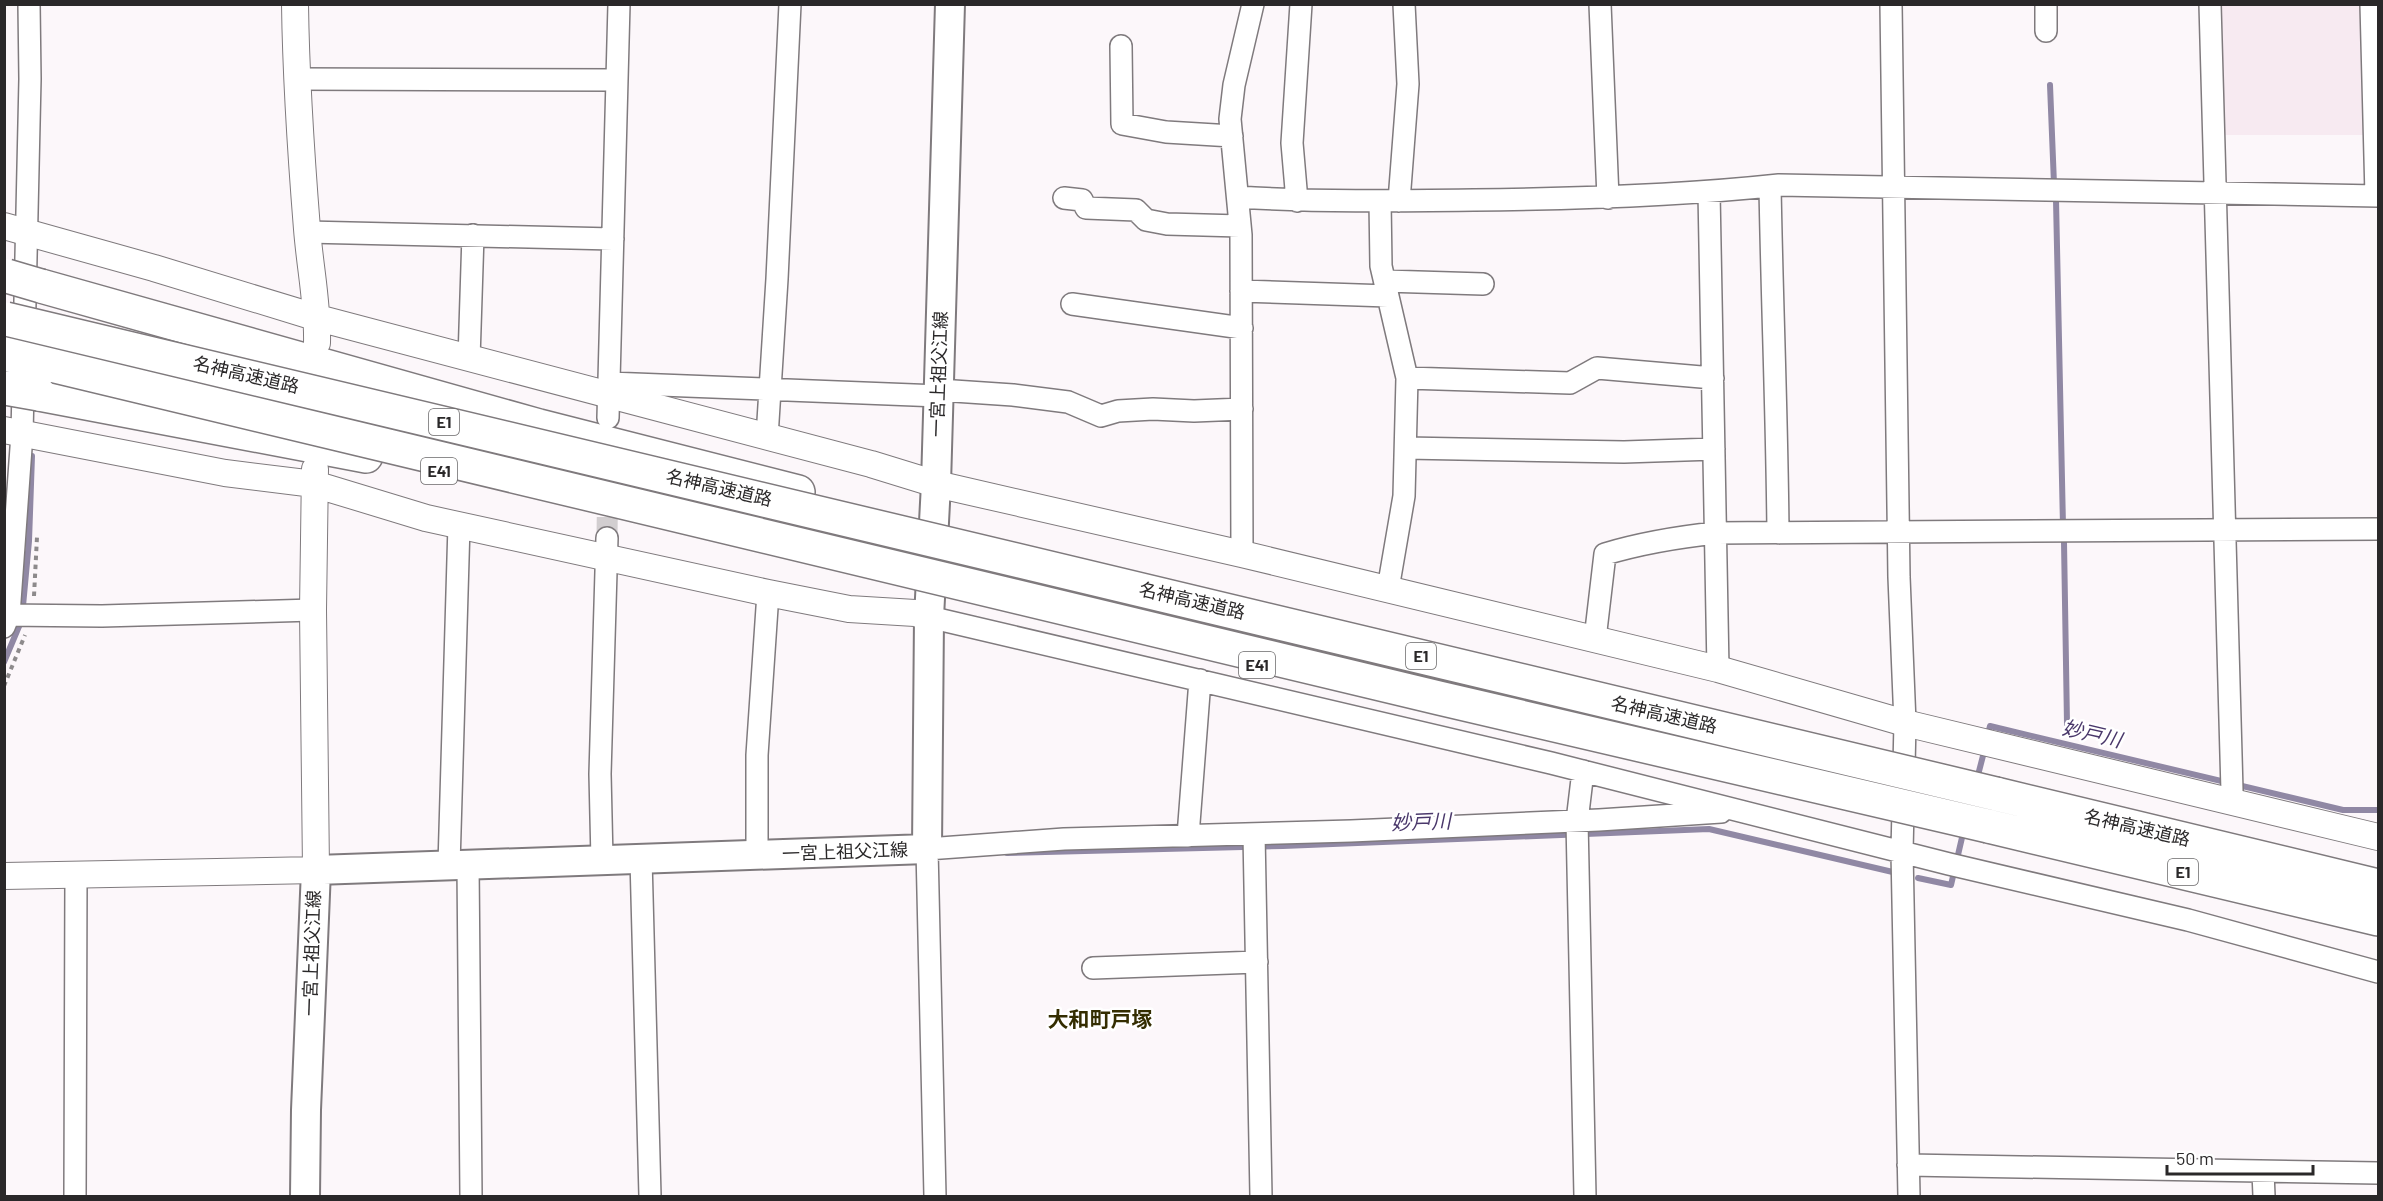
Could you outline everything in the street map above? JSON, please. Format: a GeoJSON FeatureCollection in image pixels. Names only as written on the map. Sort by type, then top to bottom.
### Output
{"type":"FeatureCollection","features":[{"type":"Feature","properties":{"kind":"highway"},"geometry":{"type":"LineString","coordinates":[[6,276],[539,426],[1270,610],[1687,720]]}},
{"type":"Feature","properties":{"kind":"highway","name":"名神高速道路"},"geometry":{"type":"LineString","coordinates":[[4,318],[2379,886]]}},
{"type":"Feature","properties":{"kind":"highway","name":"名神高速道路"},"geometry":{"type":"LineString","coordinates":[[4,354],[1680,755],[2379,919]]}},
{"type":"Feature","properties":{"kind":"highway","name":"E41"},"geometry":{"type":"LineString","coordinates":[[5,388],[440,471],[836,562],[1437,709],[1680,755]]}},
{"type":"Feature","properties":{"kind":"main road","name":"一宮上祖父江線"},"geometry":{"type":"LineString","coordinates":[[305,1197],[306,1110],[316,870],[927,849],[928,617],[936,484],[950,4]]}},
{"type":"Feature","properties":{"kind":"street"},"geometry":{"type":"LineString","coordinates":[[29,4],[30,79],[15,229],[13,432],[6,619],[313,610]]}},
{"type":"Feature","properties":{"kind":"street"},"geometry":{"type":"LineString","coordinates":[[295,4],[296,79],[317,331]]}},
{"type":"Feature","properties":{"kind":"street"},"geometry":{"type":"LineString","coordinates":[[608,399],[619,4]]}},
{"type":"Feature","properties":{"kind":"street"},"geometry":{"type":"LineString","coordinates":[[767,436],[790,4]]}},
{"type":"Feature","properties":{"kind":"street"},"geometry":{"type":"LineString","coordinates":[[1242,554],[1240,226],[1230,119],[1234,85],[1253,4]]}},
{"type":"Feature","properties":{"kind":"street"},"geometry":{"type":"LineString","coordinates":[[1297,201],[1292,143],[1301,4]]}},
{"type":"Feature","properties":{"kind":"street"},"geometry":{"type":"LineString","coordinates":[[1388,589],[1404,496],[1407,378],[1381,266],[1408,84],[1404,4]]}},
{"type":"Feature","properties":{"kind":"street"},"geometry":{"type":"LineString","coordinates":[[1600,4],[1608,198]]}},
{"type":"Feature","properties":{"kind":"street"},"geometry":{"type":"LineString","coordinates":[[1892,4],[1899,533],[1905,723],[1902,852],[1909,1197]]}},
{"type":"Feature","properties":{"kind":"street"},"geometry":{"type":"LineString","coordinates":[[2046,4],[2046,31]]}},
{"type":"Feature","properties":{"kind":"street"},"geometry":{"type":"LineString","coordinates":[[2210,4],[2231,789]]}},
{"type":"Feature","properties":{"kind":"street"},"geometry":{"type":"LineString","coordinates":[[1238,197],[1297,201],[1608,198],[1770,186],[2377,196],[2371,4]]}},
{"type":"Feature","properties":{"kind":"street"},"geometry":{"type":"LineString","coordinates":[[1121,46],[1122,124],[1166,132],[1232,136]]}},
{"type":"Feature","properties":{"kind":"street"},"geometry":{"type":"LineString","coordinates":[[296,79],[617,80]]}},
{"type":"Feature","properties":{"kind":"street"},"geometry":{"type":"LineString","coordinates":[[1770,186],[1777,406],[1778,533]]}},
{"type":"Feature","properties":{"kind":"street"},"geometry":{"type":"LineString","coordinates":[[1709,192],[1718,669]]}},
{"type":"Feature","properties":{"kind":"street"},"geometry":{"type":"LineString","coordinates":[[1064,198],[1082,200],[1086,208],[1136,210],[1146,220],[1167,224],[1240,226]]}},
{"type":"Feature","properties":{"kind":"street"},"geometry":{"type":"LineString","coordinates":[[15,229],[154,268],[317,331],[470,359],[608,399],[767,436],[936,484],[1242,554],[1718,669],[1905,723],[1986,742],[2231,789],[2379,837]]}},
{"type":"Feature","properties":{"kind":"street"},"geometry":{"type":"LineString","coordinates":[[307,232],[613,239]]}},
{"type":"Feature","properties":{"kind":"street"},"geometry":{"type":"LineString","coordinates":[[470,359],[473,235]]}},
{"type":"Feature","properties":{"kind":"street"},"geometry":{"type":"LineString","coordinates":[[1241,291],[1483,284]]}},
{"type":"Feature","properties":{"kind":"street"},"geometry":{"type":"LineString","coordinates":[[1072,304],[1242,328]]}},
{"type":"Feature","properties":{"kind":"street"},"geometry":{"type":"LineString","coordinates":[[1407,378],[1570,383],[1597,368],[1713,378]]}},
{"type":"Feature","properties":{"kind":"street"},"geometry":{"type":"LineString","coordinates":[[608,399],[771,390],[1013,395],[1068,402],[1101,416],[1130,410],[1194,411],[1242,408]]}},
{"type":"Feature","properties":{"kind":"street"},"geometry":{"type":"LineString","coordinates":[[13,432],[225,473],[314,476],[426,518],[607,547],[768,593],[849,609],[915,613],[1583,771],[1957,866],[2188,920],[2379,972]]}},
{"type":"Feature","properties":{"kind":"street"},"geometry":{"type":"LineString","coordinates":[[1406,448],[1612,452],[1714,449]]}},
{"type":"Feature","properties":{"kind":"street"},"geometry":{"type":"LineString","coordinates":[[4,876],[316,870],[314,476]]}},
{"type":"Feature","properties":{"kind":"street"},"geometry":{"type":"LineString","coordinates":[[459,525],[458,865],[471,1197]]}},
{"type":"Feature","properties":{"kind":"street"},"geometry":{"type":"LineString","coordinates":[[1595,639],[1605,554],[1647,542],[1716,533],[2379,529]]}},
{"type":"Feature","properties":{"kind":"street"},"geometry":{"type":"LineString","coordinates":[[602,860],[600,774],[607,547]]}},
{"type":"Feature","properties":{"kind":"street"},"geometry":{"type":"LineString","coordinates":[[757,855],[757,755],[768,593]]}},
{"type":"Feature","properties":{"kind":"street"},"geometry":{"type":"LineString","coordinates":[[1188,836],[1200,680]]}},
{"type":"Feature","properties":{"kind":"street"},"geometry":{"type":"LineString","coordinates":[[1583,771],[1577,829],[1585,1197]]}},
{"type":"Feature","properties":{"kind":"street"},"geometry":{"type":"LineString","coordinates":[[935,1197],[927,849],[1064,839],[1188,836],[1254,842],[1577,829],[1739,810]]}},
{"type":"Feature","properties":{"kind":"street"},"geometry":{"type":"LineString","coordinates":[[1254,842],[1261,1197]]}},
{"type":"Feature","properties":{"kind":"street"},"geometry":{"type":"LineString","coordinates":[[641,858],[650,1197]]}},
{"type":"Feature","properties":{"kind":"street"},"geometry":{"type":"LineString","coordinates":[[75,1197],[76,875]]}},
{"type":"Feature","properties":{"kind":"street"},"geometry":{"type":"LineString","coordinates":[[1093,968],[1257,962]]}},
{"type":"Feature","properties":{"kind":"street"},"geometry":{"type":"LineString","coordinates":[[1908,1165],[2379,1173]]}},
{"type":"Feature","properties":{"kind":"street"},"geometry":{"type":"LineString","coordinates":[[2263,1172],[2264,1197]]}},
{"type":"Feature","properties":{"kind":"shaded area"},"geometry":{"type":"Polygon","coordinates":[[[2221,5],[2373,5],[2376,135],[2224,135],[2221,5]]]}},
{"type":"Feature","properties":{"kind":"waterway"},"geometry":{"type":"LineString","coordinates":[[2050,85],[2054,184]]}},
{"type":"Feature","properties":{"kind":"waterway"},"geometry":{"type":"LineString","coordinates":[[2056,200],[2063,526]]}},
{"type":"Feature","properties":{"kind":"waterway"},"geometry":{"type":"LineString","coordinates":[[23,606],[29,541],[32,456]]}},
{"type":"Feature","properties":{"kind":"waterway"},"geometry":{"type":"LineString","coordinates":[[2064,542],[2067,724]]}},
{"type":"Feature","properties":{"kind":"waterway"},"geometry":{"type":"LineString","coordinates":[[4,662],[20,624]]}},
{"type":"Feature","properties":{"kind":"waterway","name":"妙戸川"},"geometry":{"type":"LineString","coordinates":[[1987,738],[1990,726],[2343,810],[2378,810]]}},
{"type":"Feature","properties":{"kind":"waterway","name":"妙戸川"},"geometry":{"type":"LineString","coordinates":[[1977,779],[1985,748]]}},
{"type":"Feature","properties":{"kind":"waterway","name":"妙戸川"},"geometry":{"type":"LineString","coordinates":[[1007,853],[1283,846],[1709,829],[1897,873]]}},
{"type":"Feature","properties":{"kind":"waterway","name":"妙戸川"},"geometry":{"type":"LineString","coordinates":[[1918,878],[1951,885],[1964,829]]}},
{"type":"Feature","properties":{"kind":"tunnel"},"geometry":{"type":"LineString","coordinates":[[607,538],[608,452]]}},
{"type":"Feature","properties":{"kind":"district","name":"大和町戸塚"},"geometry":{"type":"Point","coordinates":[1100,1020]}}]}
